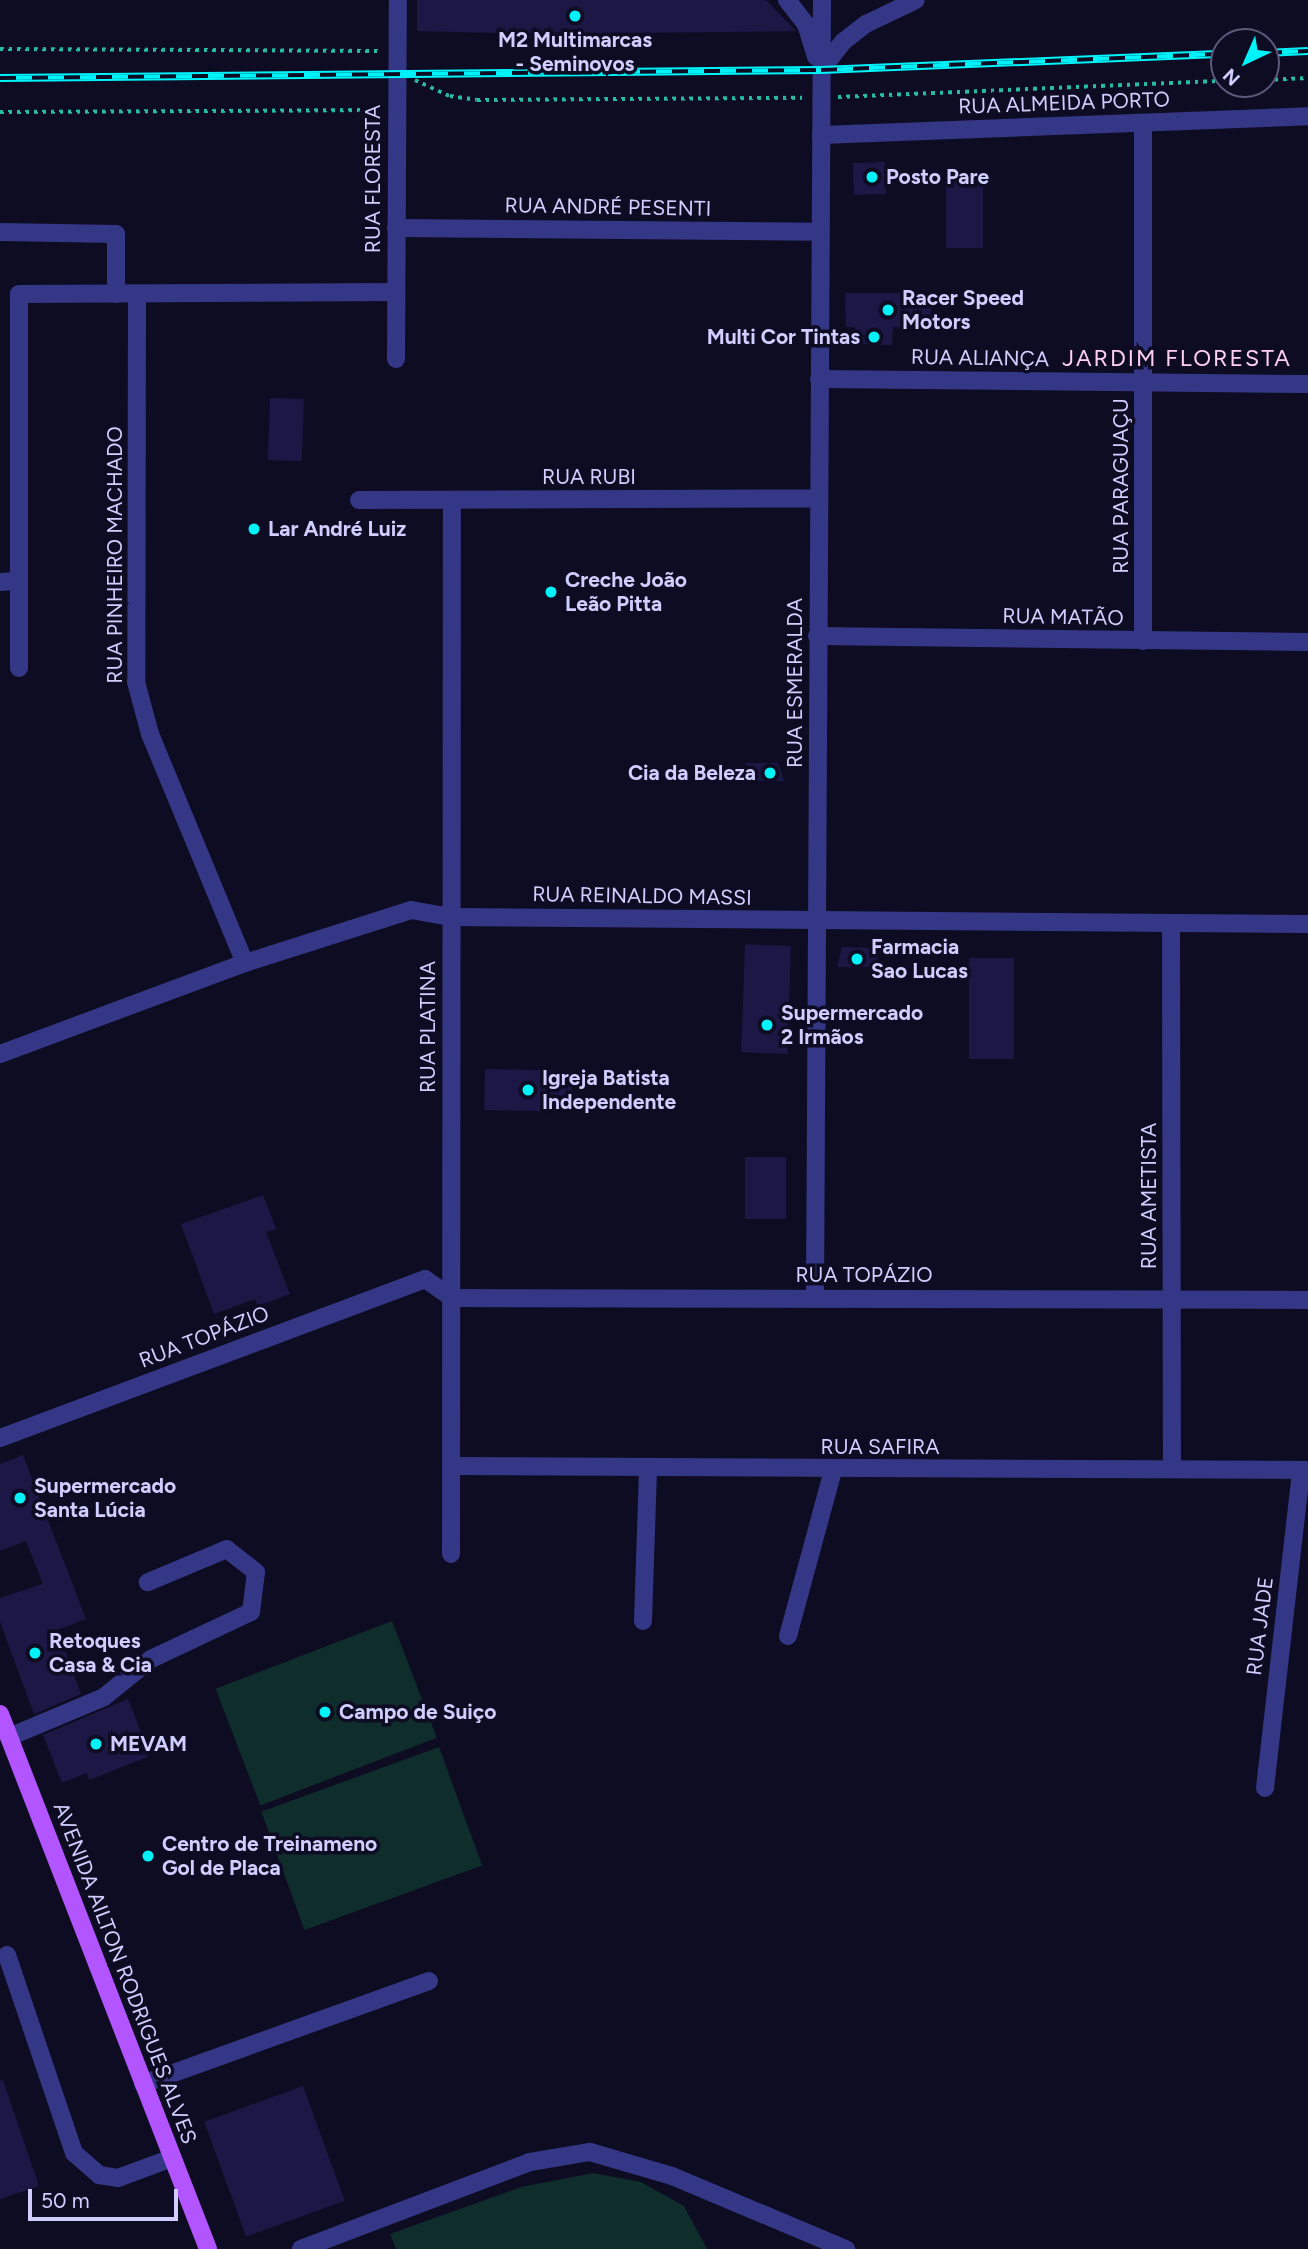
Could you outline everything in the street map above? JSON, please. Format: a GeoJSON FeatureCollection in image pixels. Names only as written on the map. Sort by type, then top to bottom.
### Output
{"type":"FeatureCollection","features":[{"type":"Feature","properties":{"kind":"main road","name":"AVENIDA AILTON RODRIGUES ALVES"},"geometry":{"type":"LineString","coordinates":[[0,1714],[208,2249]]}},
{"type":"Feature","properties":{"kind":"street","name":"RUA FLORESTA"},"geometry":{"type":"LineString","coordinates":[[396,359],[398,0]]}},
{"type":"Feature","properties":{"kind":"street","name":"RUA ESMERALDA"},"geometry":{"type":"LineString","coordinates":[[787,0],[806,24],[821,70]]}},
{"type":"Feature","properties":{"kind":"street","name":"RUA ESMERALDA"},"geometry":{"type":"LineString","coordinates":[[815,1297],[821,0]]}},
{"type":"Feature","properties":{"kind":"street"},"geometry":{"type":"LineString","coordinates":[[821,70],[844,41],[866,24],[916,0]]}},
{"type":"Feature","properties":{"kind":"street","name":"RUA ALMEIDA PORTO"},"geometry":{"type":"LineString","coordinates":[[821,135],[1308,116]]}},
{"type":"Feature","properties":{"kind":"street","name":"RUA PARAGUAÇU"},"geometry":{"type":"LineString","coordinates":[[1143,123],[1143,640]]}},
{"type":"Feature","properties":{"kind":"street","name":"RUA ANDRÉ PESENTI"},"geometry":{"type":"LineString","coordinates":[[396,228],[819,232]]}},
{"type":"Feature","properties":{"kind":"street"},"geometry":{"type":"LineString","coordinates":[[0,232],[117,234],[116,294]]}},
{"type":"Feature","properties":{"kind":"street"},"geometry":{"type":"LineString","coordinates":[[19,668],[19,295],[395,292]]}},
{"type":"Feature","properties":{"kind":"street","name":"RUA PINHEIRO MACHADO"},"geometry":{"type":"LineString","coordinates":[[137,295],[136,682],[150,734],[245,963]]}},
{"type":"Feature","properties":{"kind":"street","name":"RUA ALIANÇA"},"geometry":{"type":"LineString","coordinates":[[819,379],[1308,384]]}},
{"type":"Feature","properties":{"kind":"street","name":"RUA RUBI"},"geometry":{"type":"LineString","coordinates":[[359,500],[819,498]]}},
{"type":"Feature","properties":{"kind":"street","name":"RUA PLATINA"},"geometry":{"type":"LineString","coordinates":[[452,500],[452,1554]]}},
{"type":"Feature","properties":{"kind":"street"},"geometry":{"type":"LineString","coordinates":[[0,582],[18,581]]}},
{"type":"Feature","properties":{"kind":"street","name":"RUA MATÃO"},"geometry":{"type":"LineString","coordinates":[[817,636],[1308,642]]}},
{"type":"Feature","properties":{"kind":"street","name":"RUA REINALDO MASSI"},"geometry":{"type":"LineString","coordinates":[[0,1054],[245,963],[411,910],[451,918],[1308,924]]}},
{"type":"Feature","properties":{"kind":"street","name":"RUA AMETISTA"},"geometry":{"type":"LineString","coordinates":[[1171,923],[1172,1469]]}},
{"type":"Feature","properties":{"kind":"street","name":"RUA TOPÁZIO"},"geometry":{"type":"LineString","coordinates":[[0,1438],[451,1269]]}},
{"type":"Feature","properties":{"kind":"street"},"geometry":{"type":"LineString","coordinates":[[425,1279],[452,1298]]}},
{"type":"Feature","properties":{"kind":"street","name":"RUA TOPÁZIO"},"geometry":{"type":"LineString","coordinates":[[452,1298],[1308,1300]]}},
{"type":"Feature","properties":{"kind":"street","name":"RUA SAFIRA"},"geometry":{"type":"LineString","coordinates":[[452,1466],[834,1470],[1305,1470]]}},
{"type":"Feature","properties":{"kind":"street"},"geometry":{"type":"LineString","coordinates":[[643,1621],[648,1467]]}},
{"type":"Feature","properties":{"kind":"street"},"geometry":{"type":"LineString","coordinates":[[788,1636],[834,1470]]}},
{"type":"Feature","properties":{"kind":"street","name":"RUA JADE"},"geometry":{"type":"LineString","coordinates":[[1265,1788],[1305,1470]]}},
{"type":"Feature","properties":{"kind":"street"},"geometry":{"type":"LineString","coordinates":[[9,1737],[104,1696],[151,1660],[251,1612],[256,1572],[227,1549],[148,1582]]}},
{"type":"Feature","properties":{"kind":"street"},"geometry":{"type":"LineString","coordinates":[[6,1955],[74,2153],[99,2175],[118,2178],[172,2158]]}},
{"type":"Feature","properties":{"kind":"street"},"geometry":{"type":"LineString","coordinates":[[144,2084],[429,1981]]}},
{"type":"Feature","properties":{"kind":"street"},"geometry":{"type":"LineString","coordinates":[[301,2249],[530,2161],[590,2152],[672,2176],[846,2249]]}},
{"type":"Feature","properties":{"kind":"path"},"geometry":{"type":"LineString","coordinates":[[0,49],[377,50],[428,88],[477,100],[821,98],[1210,82]]}},
{"type":"Feature","properties":{"kind":"path"},"geometry":{"type":"LineString","coordinates":[[1280,79],[1308,78]]}},
{"type":"Feature","properties":{"kind":"path"},"geometry":{"type":"LineString","coordinates":[[0,112],[396,110]]}},
{"type":"Feature","properties":{"kind":"green space","name":"Campo de Suiço"},"geometry":{"type":"Polygon","coordinates":[[[392,1621],[437,1738],[260,1805],[216,1689],[392,1621]]]}},
{"type":"Feature","properties":{"kind":"green space","name":"Campo de Suiço"},"geometry":{"type":"Polygon","coordinates":[[[439,1747],[482,1865],[304,1930],[261,1812],[439,1747]]]}},
{"type":"Feature","properties":{"kind":"green space"},"geometry":{"type":"Polygon","coordinates":[[[593,2173],[641,2182],[684,2206],[707,2249],[396,2249],[390,2234],[521,2187],[593,2173]]]}},
{"type":"Feature","properties":{"kind":"building"},"geometry":{"type":"Polygon","coordinates":[[[417,0],[766,0],[796,31],[542,34],[417,31],[417,0]]]}},
{"type":"Feature","properties":{"kind":"building"},"geometry":{"type":"Polygon","coordinates":[[[885,162],[886,194],[854,195],[853,163],[885,162]]]}},
{"type":"Feature","properties":{"kind":"building"},"geometry":{"type":"Polygon","coordinates":[[[946,172],[983,172],[983,248],[946,248],[946,172]]]}},
{"type":"Feature","properties":{"kind":"building","name":"Racer Speed Motors"},"geometry":{"type":"Polygon","coordinates":[[[845,293],[931,293],[931,327],[893,327],[892,345],[855,344],[855,327],[846,327],[845,293]]]}},
{"type":"Feature","properties":{"kind":"building"},"geometry":{"type":"Polygon","coordinates":[[[270,398],[304,399],[302,461],[268,460],[270,398]]]}},
{"type":"Feature","properties":{"kind":"building","name":"Cia da Beleza"},"geometry":{"type":"Polygon","coordinates":[[[746,763],[778,763],[784,781],[746,781],[746,763]]]}},
{"type":"Feature","properties":{"kind":"building","name":"Supermercado 2 Irmãos"},"geometry":{"type":"Polygon","coordinates":[[[745,944],[791,946],[787,1054],[741,1052],[745,944]]]}},
{"type":"Feature","properties":{"kind":"building","name":"Farmacia Sao Lucas"},"geometry":{"type":"Polygon","coordinates":[[[842,947],[878,948],[878,967],[837,967],[842,947]]]}},
{"type":"Feature","properties":{"kind":"building"},"geometry":{"type":"Polygon","coordinates":[[[969,958],[1014,958],[1014,1059],[969,1059],[969,958]]]}},
{"type":"Feature","properties":{"kind":"building","name":"Igreja Batista Independente"},"geometry":{"type":"Polygon","coordinates":[[[485,1069],[572,1071],[571,1112],[484,1110],[485,1069]]]}},
{"type":"Feature","properties":{"kind":"building"},"geometry":{"type":"Polygon","coordinates":[[[745,1157],[786,1157],[786,1219],[745,1219],[745,1157]]]}},
{"type":"Feature","properties":{"kind":"building"},"geometry":{"type":"Polygon","coordinates":[[[263,1195],[276,1229],[266,1232],[290,1294],[258,1306],[255,1299],[214,1314],[181,1224],[263,1195]]]}},
{"type":"Feature","properties":{"kind":"building"},"geometry":{"type":"Polygon","coordinates":[[[23,1455],[86,1619],[57,1630],[81,1694],[34,1714],[0,1622],[0,1598],[43,1584],[26,1541],[0,1551],[0,1464],[23,1455]]]}},
{"type":"Feature","properties":{"kind":"building","name":"MEVAM"},"geometry":{"type":"Polygon","coordinates":[[[128,1699],[150,1756],[89,1780],[87,1773],[62,1783],[43,1735],[128,1699]]]}},
{"type":"Feature","properties":{"kind":"building"},"geometry":{"type":"Polygon","coordinates":[[[3,2080],[39,2186],[0,2199],[0,2081],[3,2080]]]}},
{"type":"Feature","properties":{"kind":"building"},"geometry":{"type":"Polygon","coordinates":[[[303,2086],[345,2201],[246,2237],[204,2122],[303,2086]]]}},
{"type":"Feature","properties":{"kind":"railway"},"geometry":{"type":"LineString","coordinates":[[1280,52],[1308,51]]}},
{"type":"Feature","properties":{"kind":"railway"},"geometry":{"type":"LineString","coordinates":[[0,78],[821,70],[1210,55]]}},
{"type":"Feature","properties":{"kind":"place","name":"M2 Multimarcas - Seminovos"},"geometry":{"type":"Point","coordinates":[575,16]}},
{"type":"Feature","properties":{"kind":"place","name":"Posto Pare"},"geometry":{"type":"Point","coordinates":[872,177]}},
{"type":"Feature","properties":{"kind":"place","name":"Racer Speed Motors"},"geometry":{"type":"Point","coordinates":[888,310]}},
{"type":"Feature","properties":{"kind":"place","name":"Multi Cor Tintas"},"geometry":{"type":"Point","coordinates":[874,337]}},
{"type":"Feature","properties":{"kind":"place","name":"Lar André Luiz"},"geometry":{"type":"Point","coordinates":[254,529]}},
{"type":"Feature","properties":{"kind":"place","name":"Creche João Leão Pitta"},"geometry":{"type":"Point","coordinates":[551,592]}},
{"type":"Feature","properties":{"kind":"place","name":"Cia da Beleza"},"geometry":{"type":"Point","coordinates":[770,773]}},
{"type":"Feature","properties":{"kind":"place","name":"Farmacia Sao Lucas"},"geometry":{"type":"Point","coordinates":[857,959]}},
{"type":"Feature","properties":{"kind":"place","name":"Supermercado 2 Irmãos"},"geometry":{"type":"Point","coordinates":[767,1025]}},
{"type":"Feature","properties":{"kind":"place","name":"Igreja Batista Independente"},"geometry":{"type":"Point","coordinates":[528,1090]}},
{"type":"Feature","properties":{"kind":"place","name":"Supermercado Santa Lúcia"},"geometry":{"type":"Point","coordinates":[20,1498]}},
{"type":"Feature","properties":{"kind":"place","name":"Retoques Casa & Cia"},"geometry":{"type":"Point","coordinates":[35,1653]}},
{"type":"Feature","properties":{"kind":"place","name":"Campo de Suiço"},"geometry":{"type":"Point","coordinates":[325,1712]}},
{"type":"Feature","properties":{"kind":"place","name":"MEVAM"},"geometry":{"type":"Point","coordinates":[96,1744]}},
{"type":"Feature","properties":{"kind":"place","name":"Centro de Treinameno Gol de Placa"},"geometry":{"type":"Point","coordinates":[148,1856]}},
{"type":"Feature","properties":{"kind":"district","name":"JARDIM FLORESTA"},"geometry":{"type":"Point","coordinates":[1177,358]}}]}
